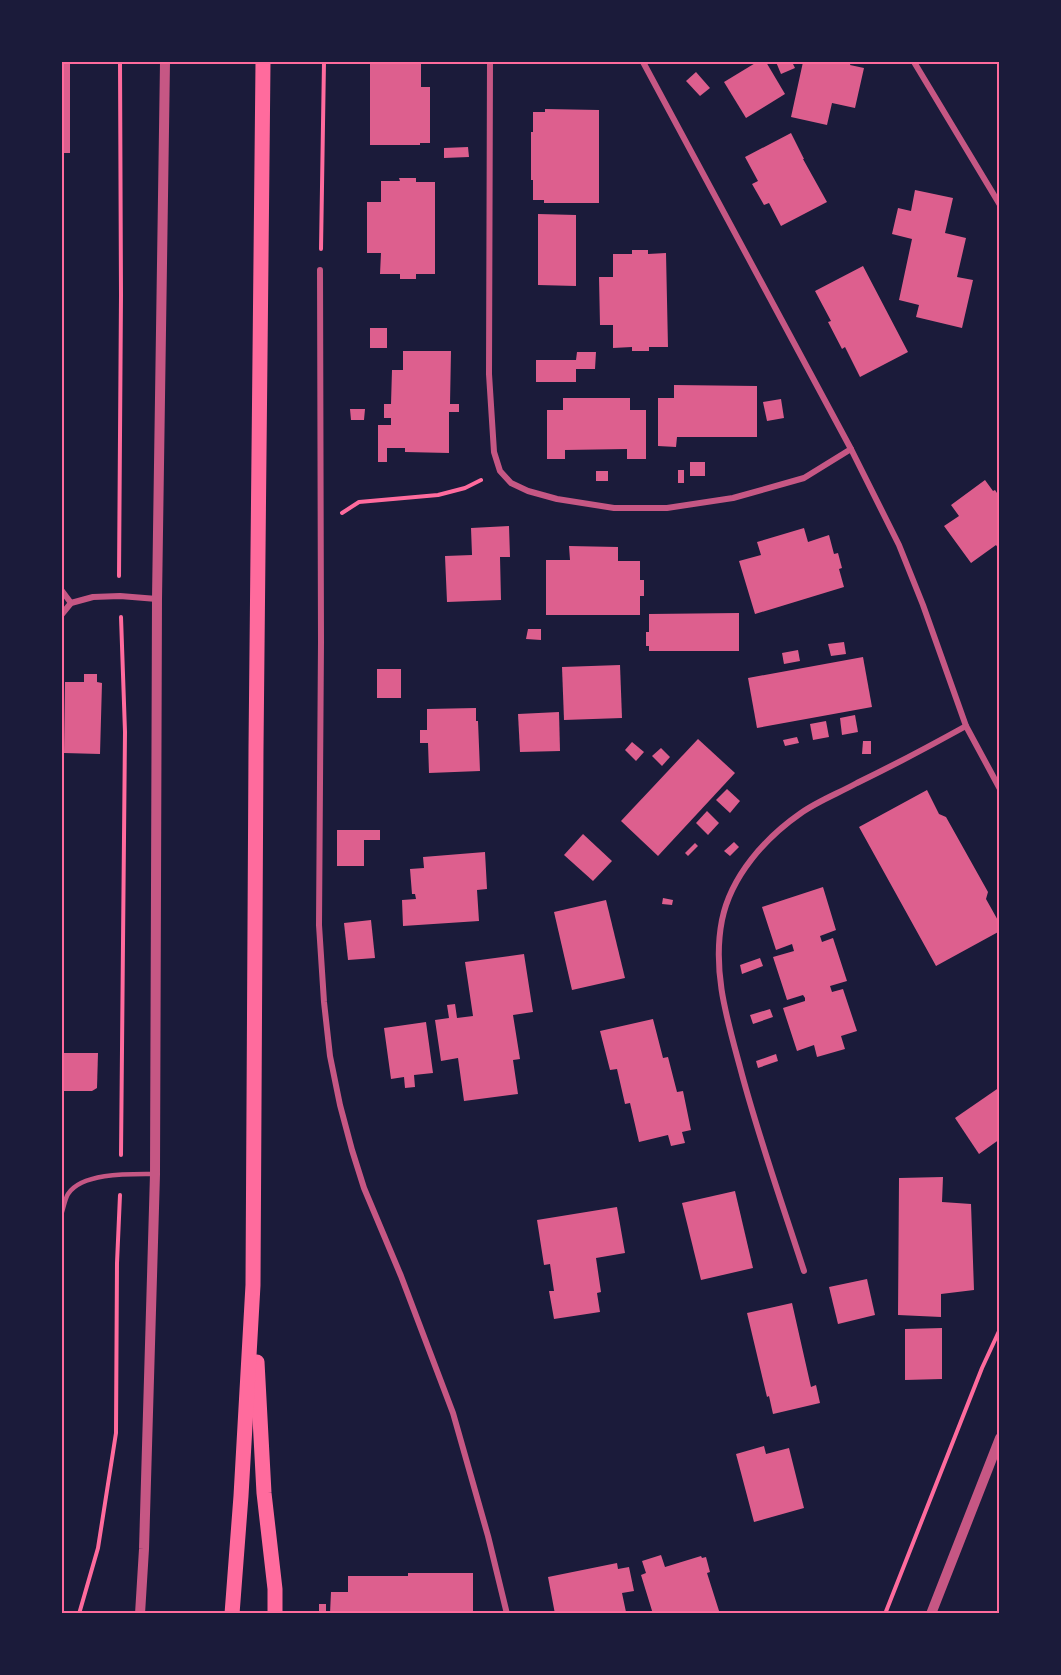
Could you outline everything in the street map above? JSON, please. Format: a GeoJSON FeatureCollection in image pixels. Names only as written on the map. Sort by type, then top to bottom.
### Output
{"type":"FeatureCollection","features":[{"type":"Feature","properties":{"kind":"main road"},"geometry":{"type":"LineString","coordinates":[[232,1614],[253,1285],[263,62]]}},
{"type":"Feature","properties":{"kind":"main road"},"geometry":{"type":"LineString","coordinates":[[253,1285],[264,1493],[275,1589],[275,1614]]}},
{"type":"Feature","properties":{"kind":"street"},"geometry":{"type":"LineString","coordinates":[[140,1614],[155,1174],[157,599],[165,62]]}},
{"type":"Feature","properties":{"kind":"street"},"geometry":{"type":"LineString","coordinates":[[490,62],[489,374],[494,452],[500,471],[511,483],[528,491],[557,499],[614,508],[667,508],[733,498],[804,478],[851,450]]}},
{"type":"Feature","properties":{"kind":"street"},"geometry":{"type":"LineString","coordinates":[[643,62],[851,450],[899,545],[966,726],[999,789]]}},
{"type":"Feature","properties":{"kind":"street"},"geometry":{"type":"LineString","coordinates":[[914,62],[999,205]]}},
{"type":"Feature","properties":{"kind":"street"},"geometry":{"type":"LineString","coordinates":[[320,270],[319,925],[330,1056],[343,1116],[364,1188],[401,1276],[453,1413],[488,1536],[507,1614]]}},
{"type":"Feature","properties":{"kind":"street"},"geometry":{"type":"LineString","coordinates":[[62,591],[71,603]]}},
{"type":"Feature","properties":{"kind":"street"},"geometry":{"type":"LineString","coordinates":[[62,614],[71,603],[93,597],[120,596],[157,599]]}},
{"type":"Feature","properties":{"kind":"street"},"geometry":{"type":"LineString","coordinates":[[804,1271],[749,1101],[724,1009],[718,969],[722,918],[731,891],[746,867],[771,838],[802,812],[966,726]]}},
{"type":"Feature","properties":{"kind":"street"},"geometry":{"type":"LineString","coordinates":[[931,1614],[999,1438]]}},
{"type":"Feature","properties":{"kind":"lane"},"geometry":{"type":"LineString","coordinates":[[62,1212],[69,1192],[86,1180],[120,1174],[155,1174]]}},
{"type":"Feature","properties":{"kind":"path"},"geometry":{"type":"LineString","coordinates":[[79,1614],[98,1548],[116,1433],[117,1263],[123,1054],[125,732],[119,569],[120,62]]}},
{"type":"Feature","properties":{"kind":"path"},"geometry":{"type":"LineString","coordinates":[[320,270],[324,62]]}},
{"type":"Feature","properties":{"kind":"path"},"geometry":{"type":"LineString","coordinates":[[321,526],[359,502],[438,495],[465,488],[500,471]]}},
{"type":"Feature","properties":{"kind":"path"},"geometry":{"type":"LineString","coordinates":[[885,1614],[999,1329]]}},
{"type":"Feature","properties":{"kind":"building"},"geometry":{"type":"Polygon","coordinates":[[[62,62],[70,62],[70,153],[62,153],[62,62]]]}},
{"type":"Feature","properties":{"kind":"building"},"geometry":{"type":"Polygon","coordinates":[[[370,62],[421,62],[421,87],[430,87],[430,143],[370,145],[370,62]]]}},
{"type":"Feature","properties":{"kind":"building"},"geometry":{"type":"Polygon","coordinates":[[[757,62],[766,62],[785,94],[746,118],[724,82],[757,62]]]}},
{"type":"Feature","properties":{"kind":"building"},"geometry":{"type":"Polygon","coordinates":[[[776,62],[792,62],[795,68],[781,74],[776,62]]]}},
{"type":"Feature","properties":{"kind":"building"},"geometry":{"type":"Polygon","coordinates":[[[803,62],[851,62],[850,65],[864,68],[855,108],[832,103],[827,125],[791,117],[803,62]]]}},
{"type":"Feature","properties":{"kind":"building"},"geometry":{"type":"Polygon","coordinates":[[[696,72],[710,88],[700,96],[686,81],[696,72]]]}},
{"type":"Feature","properties":{"kind":"building"},"geometry":{"type":"Polygon","coordinates":[[[545,109],[599,110],[599,203],[544,203],[544,200],[533,200],[531,132],[533,132],[533,112],[545,112],[545,109]]]}},
{"type":"Feature","properties":{"kind":"building"},"geometry":{"type":"Polygon","coordinates":[[[791,133],[827,202],[781,226],[769,203],[764,205],[752,184],[758,181],[745,157],[791,133]]]}},
{"type":"Feature","properties":{"kind":"building"},"geometry":{"type":"Polygon","coordinates":[[[468,147],[469,157],[444,158],[444,148],[468,147]]]}},
{"type":"Feature","properties":{"kind":"building"},"geometry":{"type":"Polygon","coordinates":[[[399,178],[416,178],[416,182],[435,182],[435,274],[416,274],[416,279],[400,279],[400,274],[380,274],[381,253],[367,253],[367,202],[381,202],[381,181],[400,181],[399,178]]]}},
{"type":"Feature","properties":{"kind":"building"},"geometry":{"type":"Polygon","coordinates":[[[915,190],[953,198],[945,233],[966,238],[957,277],[973,280],[962,328],[916,317],[919,305],[899,300],[912,239],[892,234],[898,208],[911,211],[915,190]]]}},
{"type":"Feature","properties":{"kind":"building"},"geometry":{"type":"Polygon","coordinates":[[[538,214],[576,215],[576,286],[538,285],[538,214]]]}},
{"type":"Feature","properties":{"kind":"building"},"geometry":{"type":"Polygon","coordinates":[[[632,250],[648,250],[648,254],[666,253],[668,347],[649,347],[649,351],[632,351],[632,347],[613,348],[613,325],[600,325],[599,277],[613,277],[613,254],[632,254],[632,250]]]}},
{"type":"Feature","properties":{"kind":"building"},"geometry":{"type":"Polygon","coordinates":[[[863,266],[908,352],[860,377],[845,347],[842,349],[828,322],[831,321],[815,291],[863,266]]]}},
{"type":"Feature","properties":{"kind":"building"},"geometry":{"type":"Polygon","coordinates":[[[370,328],[387,328],[387,348],[370,348],[370,328]]]}},
{"type":"Feature","properties":{"kind":"building"},"geometry":{"type":"Polygon","coordinates":[[[403,351],[451,351],[450,404],[459,404],[459,412],[449,412],[449,453],[405,452],[405,448],[387,448],[387,462],[378,462],[378,425],[391,425],[391,418],[384,418],[384,404],[391,404],[392,370],[403,370],[403,351]]]}},
{"type":"Feature","properties":{"kind":"building"},"geometry":{"type":"Polygon","coordinates":[[[577,352],[596,352],[595,369],[576,369],[576,382],[536,382],[536,360],[576,360],[577,352]]]}},
{"type":"Feature","properties":{"kind":"building"},"geometry":{"type":"Polygon","coordinates":[[[674,385],[757,386],[757,437],[677,437],[676,447],[658,446],[658,398],[674,398],[674,385]]]}},
{"type":"Feature","properties":{"kind":"building"},"geometry":{"type":"Polygon","coordinates":[[[563,398],[630,398],[630,410],[646,410],[646,459],[627,459],[627,449],[565,450],[565,459],[547,459],[547,410],[563,410],[563,398]]]}},
{"type":"Feature","properties":{"kind":"building"},"geometry":{"type":"Polygon","coordinates":[[[781,399],[784,418],[767,421],[763,402],[781,399]]]}},
{"type":"Feature","properties":{"kind":"building"},"geometry":{"type":"Polygon","coordinates":[[[350,409],[365,409],[364,420],[351,420],[350,409]]]}},
{"type":"Feature","properties":{"kind":"building"},"geometry":{"type":"Polygon","coordinates":[[[690,462],[705,462],[705,476],[690,476],[690,462]]]}},
{"type":"Feature","properties":{"kind":"building"},"geometry":{"type":"Polygon","coordinates":[[[678,470],[684,470],[684,483],[678,483],[678,470]]]}},
{"type":"Feature","properties":{"kind":"building"},"geometry":{"type":"Polygon","coordinates":[[[596,471],[608,471],[608,481],[596,481],[596,471]]]}},
{"type":"Feature","properties":{"kind":"building"},"geometry":{"type":"Polygon","coordinates":[[[985,480],[993,491],[997,493],[1000,491],[1000,551],[996,545],[971,563],[944,526],[959,516],[951,505],[985,480]]]}},
{"type":"Feature","properties":{"kind":"building"},"geometry":{"type":"Polygon","coordinates":[[[509,526],[510,557],[500,557],[501,600],[447,602],[445,556],[472,555],[471,528],[509,526]]]}},
{"type":"Feature","properties":{"kind":"building"},"geometry":{"type":"Polygon","coordinates":[[[804,528],[808,542],[829,535],[834,554],[838,553],[844,587],[755,614],[739,561],[761,555],[757,542],[804,528]]]}},
{"type":"Feature","properties":{"kind":"building"},"geometry":{"type":"Polygon","coordinates":[[[569,546],[618,547],[618,561],[640,561],[640,580],[644,580],[644,596],[640,596],[640,615],[546,615],[546,560],[570,560],[569,546]]]}},
{"type":"Feature","properties":{"kind":"building"},"geometry":{"type":"Polygon","coordinates":[[[739,613],[739,651],[649,651],[649,646],[646,646],[649,614],[739,613]]]}},
{"type":"Feature","properties":{"kind":"building"},"geometry":{"type":"Polygon","coordinates":[[[528,629],[541,629],[541,640],[526,639],[528,629]]]}},
{"type":"Feature","properties":{"kind":"building"},"geometry":{"type":"Polygon","coordinates":[[[844,642],[846,654],[831,656],[828,644],[844,642]]]}},
{"type":"Feature","properties":{"kind":"building"},"geometry":{"type":"Polygon","coordinates":[[[798,650],[800,661],[784,664],[782,653],[798,650]]]}},
{"type":"Feature","properties":{"kind":"building"},"geometry":{"type":"Polygon","coordinates":[[[863,657],[872,707],[757,728],[748,678],[863,657]]]}},
{"type":"Feature","properties":{"kind":"building"},"geometry":{"type":"Polygon","coordinates":[[[620,665],[622,718],[564,720],[562,667],[620,665]]]}},
{"type":"Feature","properties":{"kind":"building"},"geometry":{"type":"Polygon","coordinates":[[[377,669],[401,669],[401,698],[377,698],[377,669]]]}},
{"type":"Feature","properties":{"kind":"building"},"geometry":{"type":"Polygon","coordinates":[[[84,674],[97,674],[97,682],[102,683],[100,754],[64,753],[65,682],[84,682],[84,674]]]}},
{"type":"Feature","properties":{"kind":"building"},"geometry":{"type":"Polygon","coordinates":[[[476,708],[480,771],[429,773],[428,743],[420,743],[420,730],[427,730],[427,709],[476,708]]]}},
{"type":"Feature","properties":{"kind":"building"},"geometry":{"type":"Polygon","coordinates":[[[559,712],[560,751],[520,752],[518,714],[559,712]]]}},
{"type":"Feature","properties":{"kind":"building"},"geometry":{"type":"Polygon","coordinates":[[[855,715],[858,732],[842,735],[840,718],[855,715]]]}},
{"type":"Feature","properties":{"kind":"building"},"geometry":{"type":"Polygon","coordinates":[[[826,721],[829,737],[813,740],[810,724],[826,721]]]}},
{"type":"Feature","properties":{"kind":"building"},"geometry":{"type":"Polygon","coordinates":[[[797,737],[799,743],[785,746],[783,740],[797,737]]]}},
{"type":"Feature","properties":{"kind":"building"},"geometry":{"type":"Polygon","coordinates":[[[698,739],[735,773],[658,856],[621,821],[698,739]]]}},
{"type":"Feature","properties":{"kind":"building"},"geometry":{"type":"Polygon","coordinates":[[[863,741],[871,741],[871,754],[862,754],[863,741]]]}},
{"type":"Feature","properties":{"kind":"building"},"geometry":{"type":"Polygon","coordinates":[[[632,742],[644,752],[636,761],[625,750],[632,742]]]}},
{"type":"Feature","properties":{"kind":"building"},"geometry":{"type":"Polygon","coordinates":[[[661,748],[670,757],[662,766],[652,756],[661,748]]]}},
{"type":"Feature","properties":{"kind":"building"},"geometry":{"type":"Polygon","coordinates":[[[727,789],[740,801],[730,813],[716,800],[727,789]]]}},
{"type":"Feature","properties":{"kind":"building"},"geometry":{"type":"Polygon","coordinates":[[[927,790],[939,814],[946,817],[988,892],[986,899],[1000,924],[1000,931],[936,966],[859,827],[927,790]]]}},
{"type":"Feature","properties":{"kind":"building"},"geometry":{"type":"Polygon","coordinates":[[[707,811],[719,823],[708,835],[696,823],[707,811]]]}},
{"type":"Feature","properties":{"kind":"building"},"geometry":{"type":"Polygon","coordinates":[[[337,830],[380,830],[380,840],[364,840],[364,866],[337,866],[337,830]]]}},
{"type":"Feature","properties":{"kind":"building"},"geometry":{"type":"Polygon","coordinates":[[[583,834],[612,861],[593,881],[564,855],[583,834]]]}},
{"type":"Feature","properties":{"kind":"building"},"geometry":{"type":"Polygon","coordinates":[[[734,842],[739,847],[730,856],[724,851],[734,842]]]}},
{"type":"Feature","properties":{"kind":"building"},"geometry":{"type":"Polygon","coordinates":[[[695,843],[698,846],[688,856],[685,853],[695,843]]]}},
{"type":"Feature","properties":{"kind":"building"},"geometry":{"type":"Polygon","coordinates":[[[485,852],[487,889],[477,890],[479,921],[403,926],[402,900],[416,899],[415,894],[412,894],[410,869],[424,868],[423,857],[485,852]]]}},
{"type":"Feature","properties":{"kind":"building"},"geometry":{"type":"Polygon","coordinates":[[[823,887],[836,930],[820,936],[822,942],[833,938],[847,981],[830,986],[832,992],[843,989],[857,1031],[841,1036],[845,1049],[817,1057],[814,1045],[797,1051],[783,1008],[805,1001],[805,998],[803,995],[787,1000],[773,957],[794,951],[792,944],[776,950],[762,907],[823,887]]]}},
{"type":"Feature","properties":{"kind":"building"},"geometry":{"type":"Polygon","coordinates":[[[663,898],[673,900],[672,905],[662,904],[663,898]]]}},
{"type":"Feature","properties":{"kind":"building"},"geometry":{"type":"Polygon","coordinates":[[[606,900],[625,978],[572,990],[554,912],[606,900]]]}},
{"type":"Feature","properties":{"kind":"building"},"geometry":{"type":"Polygon","coordinates":[[[371,920],[375,958],[348,960],[344,923],[371,920]]]}},
{"type":"Feature","properties":{"kind":"building"},"geometry":{"type":"Polygon","coordinates":[[[524,954],[533,1012],[513,1015],[520,1059],[513,1060],[518,1094],[464,1101],[458,1058],[441,1061],[435,1020],[449,1018],[447,1005],[455,1004],[457,1018],[473,1016],[465,962],[524,954]]]}},
{"type":"Feature","properties":{"kind":"building"},"geometry":{"type":"Polygon","coordinates":[[[760,958],[763,966],[742,974],[740,965],[760,958]]]}},
{"type":"Feature","properties":{"kind":"building"},"geometry":{"type":"Polygon","coordinates":[[[770,1009],[773,1017],[753,1024],[750,1015],[770,1009]]]}},
{"type":"Feature","properties":{"kind":"building"},"geometry":{"type":"Polygon","coordinates":[[[653,1019],[663,1058],[668,1057],[677,1092],[683,1091],[691,1130],[682,1132],[685,1143],[671,1146],[668,1135],[639,1142],[630,1103],[625,1104],[617,1069],[610,1070],[600,1031],[653,1019]]]}},
{"type":"Feature","properties":{"kind":"building"},"geometry":{"type":"Polygon","coordinates":[[[426,1022],[433,1073],[414,1075],[415,1087],[405,1088],[404,1077],[391,1079],[384,1028],[426,1022]]]}},
{"type":"Feature","properties":{"kind":"building"},"geometry":{"type":"Polygon","coordinates":[[[62,1053],[98,1053],[97,1088],[92,1091],[62,1091],[62,1053]]]}},
{"type":"Feature","properties":{"kind":"building"},"geometry":{"type":"Polygon","coordinates":[[[776,1054],[778,1061],[758,1068],[756,1061],[776,1054]]]}},
{"type":"Feature","properties":{"kind":"building"},"geometry":{"type":"Polygon","coordinates":[[[1000,1087],[1000,1139],[979,1154],[955,1118],[1000,1087]]]}},
{"type":"Feature","properties":{"kind":"building"},"geometry":{"type":"Polygon","coordinates":[[[943,1177],[942,1202],[971,1204],[974,1290],[941,1294],[941,1317],[898,1315],[899,1178],[943,1177]]]}},
{"type":"Feature","properties":{"kind":"building"},"geometry":{"type":"Polygon","coordinates":[[[735,1191],[753,1268],[701,1280],[682,1203],[735,1191]]]}},
{"type":"Feature","properties":{"kind":"building"},"geometry":{"type":"Polygon","coordinates":[[[617,1207],[625,1253],[596,1258],[601,1292],[597,1293],[600,1312],[554,1319],[549,1291],[554,1291],[550,1264],[544,1265],[537,1220],[617,1207]]]}},
{"type":"Feature","properties":{"kind":"building"},"geometry":{"type":"Polygon","coordinates":[[[867,1279],[875,1315],[838,1324],[829,1287],[867,1279]]]}},
{"type":"Feature","properties":{"kind":"building"},"geometry":{"type":"Polygon","coordinates":[[[792,1303],[811,1387],[816,1385],[820,1403],[773,1414],[747,1313],[792,1303]]]}},
{"type":"Feature","properties":{"kind":"building"},"geometry":{"type":"Polygon","coordinates":[[[942,1328],[942,1379],[905,1380],[905,1329],[942,1328]]]}},
{"type":"Feature","properties":{"kind":"building"},"geometry":{"type":"Polygon","coordinates":[[[764,1446],[766,1454],[789,1448],[804,1508],[754,1522],[736,1454],[764,1446]]]}},
{"type":"Feature","properties":{"kind":"building"},"geometry":{"type":"Polygon","coordinates":[[[661,1555],[665,1567],[701,1556],[706,1557],[710,1572],[707,1573],[720,1614],[653,1614],[641,1575],[646,1573],[642,1561],[661,1555]]]}},
{"type":"Feature","properties":{"kind":"building"},"geometry":{"type":"Polygon","coordinates":[[[617,1563],[618,1569],[629,1567],[634,1591],[622,1593],[626,1612],[555,1614],[548,1577],[617,1563]]]}},
{"type":"Feature","properties":{"kind":"building"},"geometry":{"type":"Polygon","coordinates":[[[408,1573],[473,1573],[473,1614],[330,1614],[331,1592],[348,1592],[348,1576],[408,1576],[408,1573]]]}},
{"type":"Feature","properties":{"kind":"building"},"geometry":{"type":"Polygon","coordinates":[[[319,1604],[326,1604],[326,1614],[319,1614],[319,1604]]]}}]}
